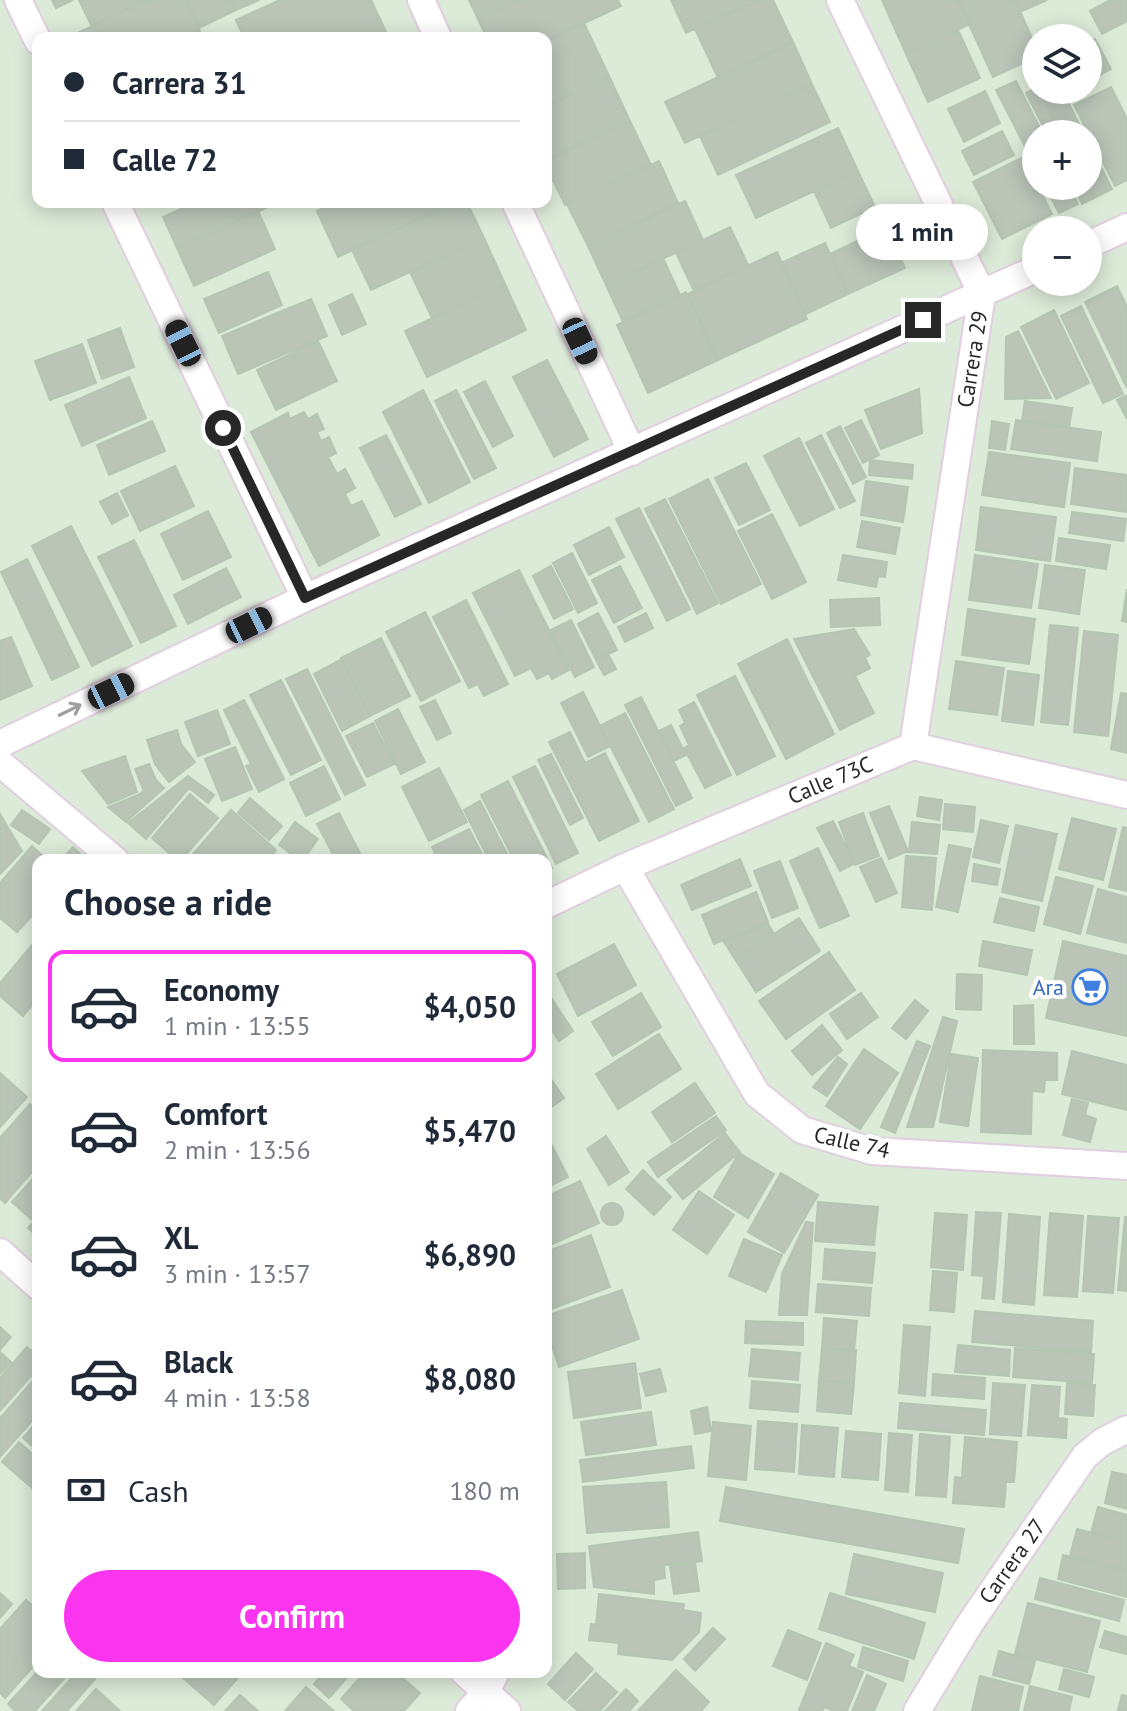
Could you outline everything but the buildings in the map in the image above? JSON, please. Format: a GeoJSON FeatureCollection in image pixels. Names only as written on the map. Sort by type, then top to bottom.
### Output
{"type":"FeatureCollection","features":[{"type":"Feature","properties":{"kind":"street"},"geometry":{"type":"LineString","coordinates":[[18,0],[34,32]]}},
{"type":"Feature","properties":{"kind":"street"},"geometry":{"type":"LineString","coordinates":[[421,0],[435,32]]}},
{"type":"Feature","properties":{"kind":"street","name":"Carrera 29"},"geometry":{"type":"LineString","coordinates":[[840,0],[982,294],[913,746]]}},
{"type":"Feature","properties":{"kind":"street"},"geometry":{"type":"LineString","coordinates":[[118,208],[305,598]]}},
{"type":"Feature","properties":{"kind":"street"},"geometry":{"type":"LineString","coordinates":[[518,208],[632,452]]}},
{"type":"Feature","properties":{"kind":"street"},"geometry":{"type":"LineString","coordinates":[[1102,239],[1127,227]]}},
{"type":"Feature","properties":{"kind":"street"},"geometry":{"type":"LineString","coordinates":[[0,744],[305,598],[1022,275]]}},
{"type":"Feature","properties":{"kind":"street"},"geometry":{"type":"LineString","coordinates":[[913,746],[1127,795]]}},
{"type":"Feature","properties":{"kind":"street","name":"Calle 73C"},"geometry":{"type":"LineString","coordinates":[[552,902],[625,867],[913,746]]}},
{"type":"Feature","properties":{"kind":"street"},"geometry":{"type":"LineString","coordinates":[[0,763],[108,854]]}},
{"type":"Feature","properties":{"kind":"street","name":"Calle 74"},"geometry":{"type":"LineString","coordinates":[[625,867],[757,1094],[802,1130],[872,1151],[1127,1166]]}},
{"type":"Feature","properties":{"kind":"street"},"geometry":{"type":"LineString","coordinates":[[0,1252],[32,1281]]}},
{"type":"Feature","properties":{"kind":"street","name":"Carrera 27"},"geometry":{"type":"LineString","coordinates":[[917,1711],[969,1625],[1085,1456],[1102,1442],[1127,1429]]}},
{"type":"Feature","properties":{"kind":"street"},"geometry":{"type":"LineString","coordinates":[[484,1692],[507,1711]]}},
{"type":"Feature","properties":{"kind":"place","name":"Ara"},"geometry":{"type":"Point","coordinates":[1090,987]}},
{"type":"Feature","properties":{"kind":"route"},"geometry":{"type":"LineString","coordinates":[[223,428],[305,598],[923,320]]}}]}
